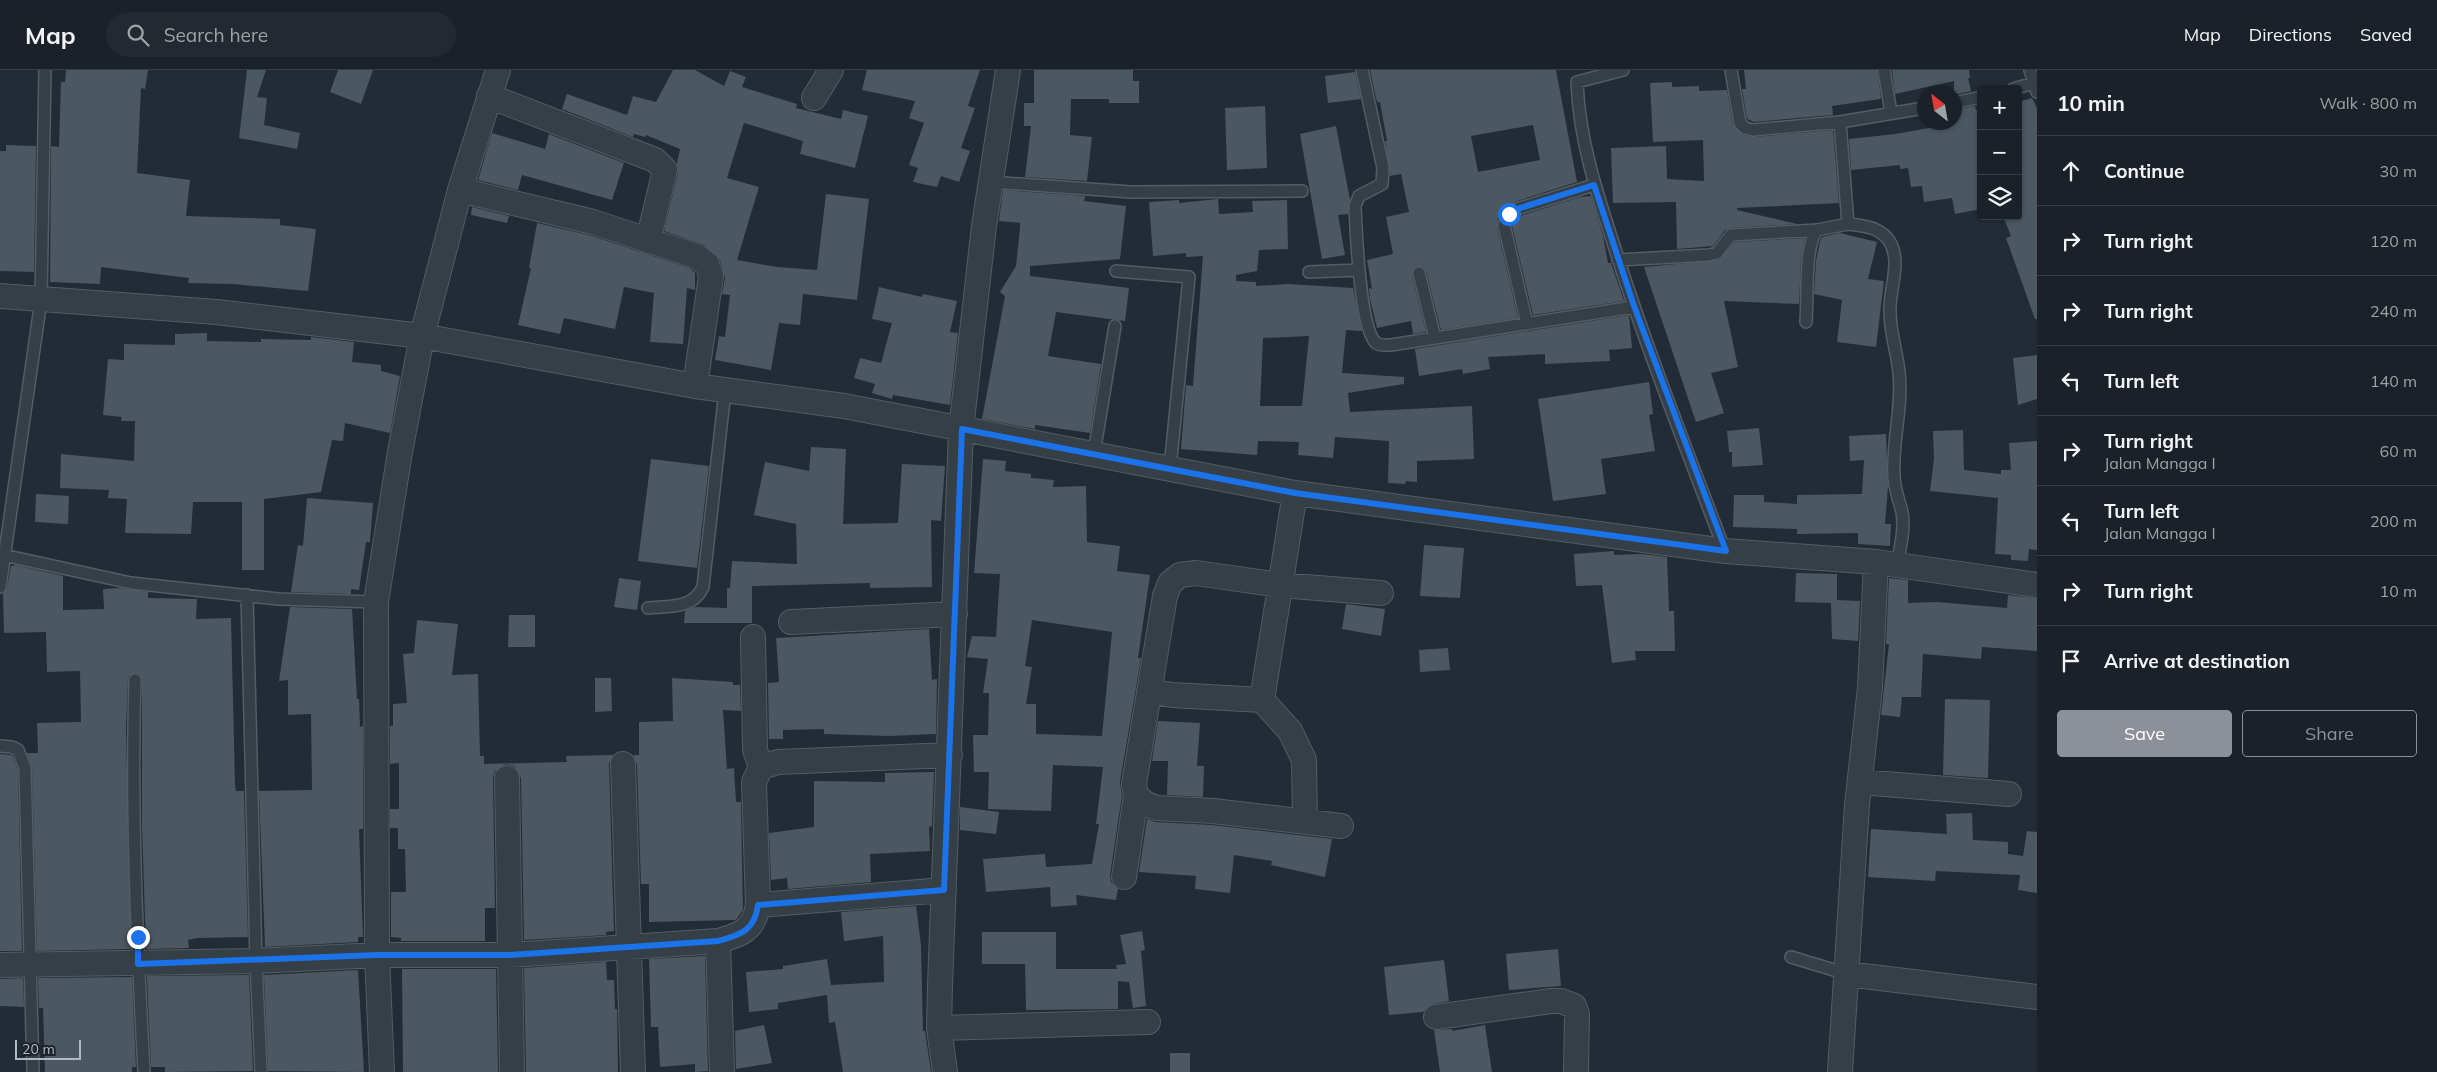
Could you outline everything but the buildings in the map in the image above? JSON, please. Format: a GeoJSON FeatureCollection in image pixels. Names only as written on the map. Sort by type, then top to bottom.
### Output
{"type":"FeatureCollection","features":[{"type":"Feature","properties":{"kind":"street"},"geometry":{"type":"LineString","coordinates":[[382,1072],[377,955],[376,602],[400,452],[422,336],[460,190],[498,70]]}},
{"type":"Feature","properties":{"kind":"street"},"geometry":{"type":"LineString","coordinates":[[814,98],[831,70]]}},
{"type":"Feature","properties":{"kind":"street"},"geometry":{"type":"LineString","coordinates":[[945,1072],[939,1028],[962,429],[990,182],[1008,70]]}},
{"type":"Feature","properties":{"kind":"street"},"geometry":{"type":"LineString","coordinates":[[490,96],[655,160],[665,170],[648,241]]}},
{"type":"Feature","properties":{"kind":"street"},"geometry":{"type":"LineString","coordinates":[[460,190],[594,222],[696,256],[710,268],[711,276],[695,386]]}},
{"type":"Feature","properties":{"kind":"street"},"geometry":{"type":"LineString","coordinates":[[0,296],[216,312],[422,336],[725,392],[844,406],[1295,493],[1726,551],[1887,564],[2037,585]]}},
{"type":"Feature","properties":{"kind":"street"},"geometry":{"type":"LineString","coordinates":[[1262,700],[1295,493]]}},
{"type":"Feature","properties":{"kind":"street"},"geometry":{"type":"LineString","coordinates":[[1840,1072],[1860,782],[1870,688],[1887,564]]}},
{"type":"Feature","properties":{"kind":"street"},"geometry":{"type":"LineString","coordinates":[[1124,877],[1136,796],[1134,784],[1165,596],[1170,583],[1180,575],[1196,573],[1280,585],[1381,593]]}},
{"type":"Feature","properties":{"kind":"street"},"geometry":{"type":"LineString","coordinates":[[791,622],[955,614]]}},
{"type":"Feature","properties":{"kind":"street"},"geometry":{"type":"LineString","coordinates":[[0,965],[256,961],[377,955],[510,955],[718,941],[738,936],[756,918],[758,905],[754,782],[761,767],[755,750],[753,636]]}},
{"type":"Feature","properties":{"kind":"street"},"geometry":{"type":"LineString","coordinates":[[1149,691],[1172,695],[1262,700],[1290,731],[1304,760],[1305,821]]}},
{"type":"Feature","properties":{"kind":"street"},"geometry":{"type":"LineString","coordinates":[[761,767],[778,762],[950,755]]}},
{"type":"Feature","properties":{"kind":"street"},"geometry":{"type":"LineString","coordinates":[[623,764],[633,1072]]}},
{"type":"Feature","properties":{"kind":"street"},"geometry":{"type":"LineString","coordinates":[[506,778],[512,1072]]}},
{"type":"Feature","properties":{"kind":"street"},"geometry":{"type":"LineString","coordinates":[[1860,782],[2009,794]]}},
{"type":"Feature","properties":{"kind":"street"},"geometry":{"type":"LineString","coordinates":[[1136,796],[1146,804],[1157,808],[1213,811],[1341,826]]}},
{"type":"Feature","properties":{"kind":"street"},"geometry":{"type":"LineString","coordinates":[[758,905],[944,890]]}},
{"type":"Feature","properties":{"kind":"street"},"geometry":{"type":"LineString","coordinates":[[718,941],[722,1072]]}},
{"type":"Feature","properties":{"kind":"street"},"geometry":{"type":"LineString","coordinates":[[1847,974],[2037,997]]}},
{"type":"Feature","properties":{"kind":"street"},"geometry":{"type":"LineString","coordinates":[[1436,1017],[1562,1001],[1574,1006],[1577,1014],[1576,1072]]}},
{"type":"Feature","properties":{"kind":"street"},"geometry":{"type":"LineString","coordinates":[[939,1028],[1148,1022]]}},
{"type":"Feature","properties":{"kind":"lane"},"geometry":{"type":"LineString","coordinates":[[0,587],[3,555],[42,300],[44,70]]}},
{"type":"Feature","properties":{"kind":"lane"},"geometry":{"type":"LineString","coordinates":[[1362,70],[1383,168],[1382,184],[1356,200],[1359,270],[1368,328],[1374,341],[1382,345],[1391,345],[1634,306]]}},
{"type":"Feature","properties":{"kind":"lane"},"geometry":{"type":"LineString","coordinates":[[1575,70],[1578,106],[1594,185],[1634,306],[1726,551]]}},
{"type":"Feature","properties":{"kind":"lane"},"geometry":{"type":"LineString","coordinates":[[1577,82],[1623,70]]}},
{"type":"Feature","properties":{"kind":"lane"},"geometry":{"type":"LineString","coordinates":[[1731,70],[1740,123],[1745,128],[1753,130],[1840,122],[1917,109]]}},
{"type":"Feature","properties":{"kind":"lane"},"geometry":{"type":"LineString","coordinates":[[1884,70],[1891,113]]}},
{"type":"Feature","properties":{"kind":"lane"},"geometry":{"type":"LineString","coordinates":[[2022,89],[2036,88],[2030,70]]}},
{"type":"Feature","properties":{"kind":"lane"},"geometry":{"type":"LineString","coordinates":[[1962,101],[1977,98]]}},
{"type":"Feature","properties":{"kind":"lane"},"geometry":{"type":"LineString","coordinates":[[1840,122],[1848,224]]}},
{"type":"Feature","properties":{"kind":"lane"},"geometry":{"type":"LineString","coordinates":[[990,182],[1131,192],[1302,191]]}},
{"type":"Feature","properties":{"kind":"lane"},"geometry":{"type":"LineString","coordinates":[[1528,324],[1504,225],[1506,220],[1509,214],[1520,208],[1594,185]]}},
{"type":"Feature","properties":{"kind":"lane"},"geometry":{"type":"LineString","coordinates":[[1618,260],[1709,255],[1717,253],[1731,236],[1817,230],[1848,224],[1871,227],[1880,232],[1890,242],[1894,253],[1890,322],[1899,371],[1900,388],[1893,466],[1894,483],[1902,513],[1904,530],[1887,564]]}},
{"type":"Feature","properties":{"kind":"lane"},"geometry":{"type":"LineString","coordinates":[[1806,322],[1812,240],[1817,230]]}},
{"type":"Feature","properties":{"kind":"lane"},"geometry":{"type":"LineString","coordinates":[[1310,272],[1359,270]]}},
{"type":"Feature","properties":{"kind":"lane"},"geometry":{"type":"LineString","coordinates":[[1116,271],[1189,277],[1170,468]]}},
{"type":"Feature","properties":{"kind":"lane"},"geometry":{"type":"LineString","coordinates":[[1419,273],[1435,338]]}},
{"type":"Feature","properties":{"kind":"lane"},"geometry":{"type":"LineString","coordinates":[[1094,453],[1115,326]]}},
{"type":"Feature","properties":{"kind":"lane"},"geometry":{"type":"LineString","coordinates":[[648,608],[685,605],[699,596],[703,587],[725,392]]}},
{"type":"Feature","properties":{"kind":"lane"},"geometry":{"type":"LineString","coordinates":[[3,555],[132,583],[247,594],[278,599],[376,602]]}},
{"type":"Feature","properties":{"kind":"lane"},"geometry":{"type":"LineString","coordinates":[[247,594],[256,961],[261,1072]]}},
{"type":"Feature","properties":{"kind":"lane"},"geometry":{"type":"LineString","coordinates":[[136,680],[134,733],[138,964],[144,1072]]}},
{"type":"Feature","properties":{"kind":"lane"},"geometry":{"type":"LineString","coordinates":[[0,746],[12,746],[18,750],[25,768],[33,1072]]}},
{"type":"Feature","properties":{"kind":"lane"},"geometry":{"type":"LineString","coordinates":[[1791,957],[1847,974]]}},
{"type":"Feature","properties":{"kind":"route"},"geometry":{"type":"LineString","coordinates":[[138,937],[138,964],[377,955],[510,955],[718,941],[738,936],[747,929],[756,918],[758,905],[944,890],[962,429],[1295,493],[1726,551],[1634,306],[1594,185],[1514,210],[1509,214]]}}]}
